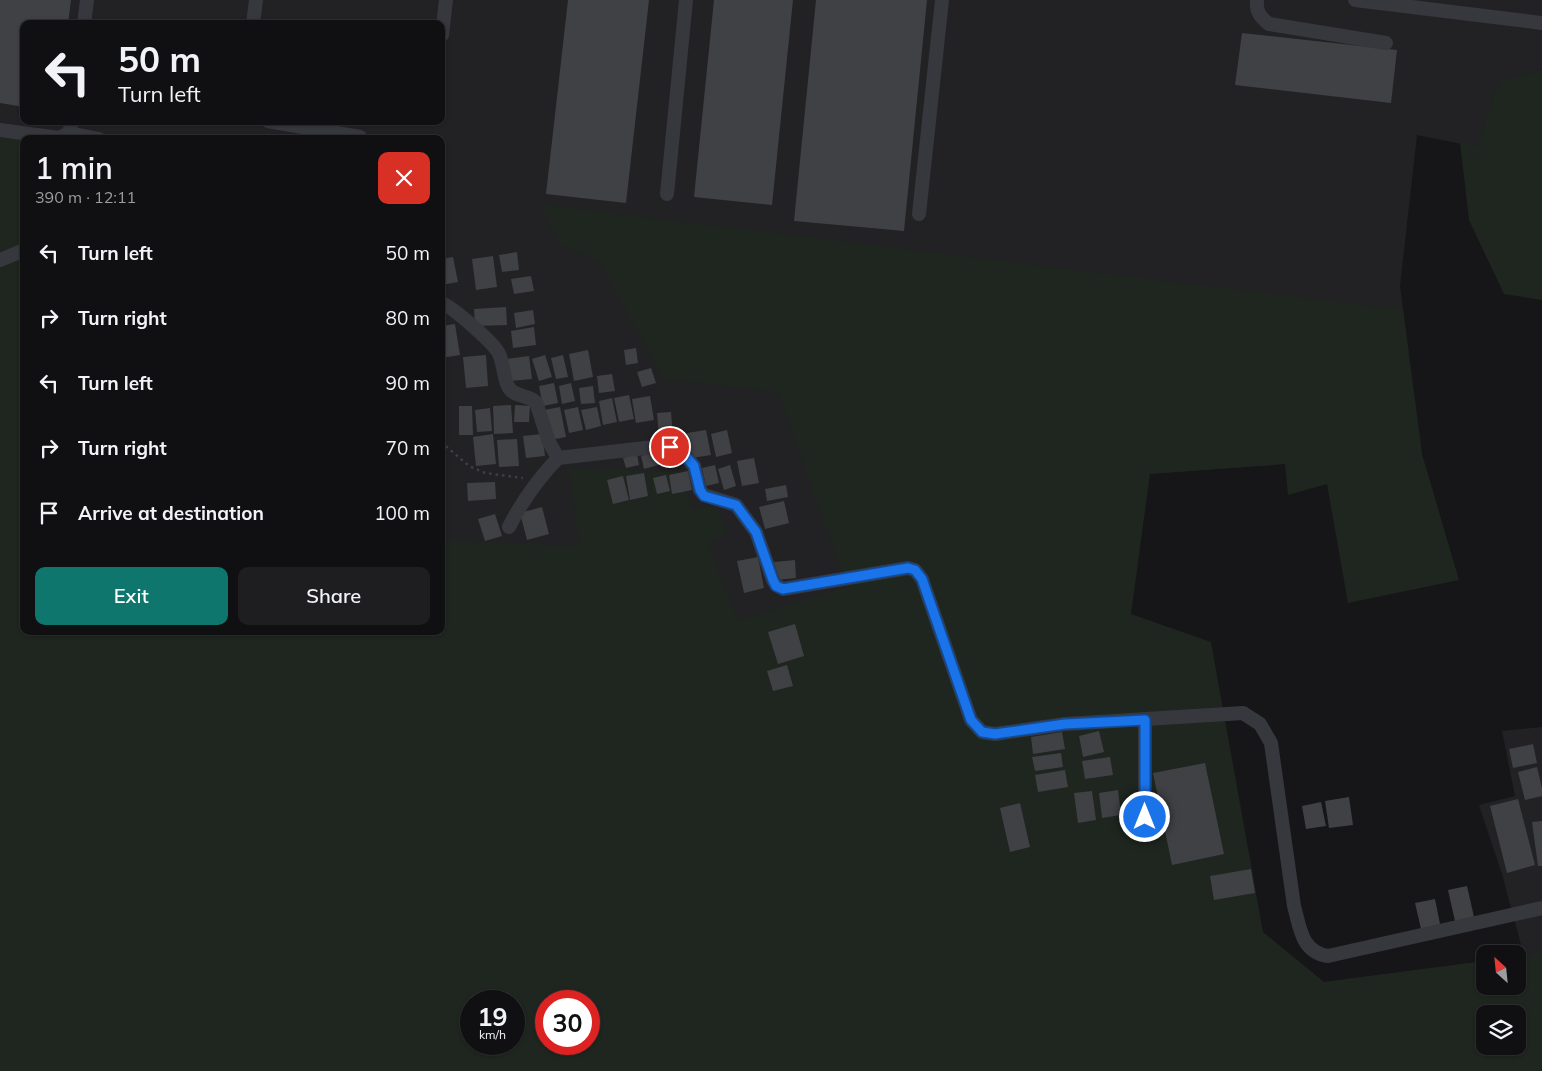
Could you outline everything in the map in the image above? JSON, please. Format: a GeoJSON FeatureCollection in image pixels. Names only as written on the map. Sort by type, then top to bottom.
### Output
{"type":"FeatureCollection","features":[{"type":"Feature","properties":{"kind":"street"},"geometry":{"type":"LineString","coordinates":[[85,20],[88,0]]}},
{"type":"Feature","properties":{"kind":"street"},"geometry":{"type":"LineString","coordinates":[[254,20],[256,0]]}},
{"type":"Feature","properties":{"kind":"street"},"geometry":{"type":"LineString","coordinates":[[444,20],[446,0]]}},
{"type":"Feature","properties":{"kind":"street"},"geometry":{"type":"LineString","coordinates":[[667,194],[686,0]]}},
{"type":"Feature","properties":{"kind":"street"},"geometry":{"type":"LineString","coordinates":[[919,214],[942,0]]}},
{"type":"Feature","properties":{"kind":"street"},"geometry":{"type":"LineString","coordinates":[[1257,0],[1256,7],[1260,17],[1269,24],[1386,43]]}},
{"type":"Feature","properties":{"kind":"street"},"geometry":{"type":"LineString","coordinates":[[1355,0],[1542,23]]}},
{"type":"Feature","properties":{"kind":"street"},"geometry":{"type":"LineString","coordinates":[[291,125],[348,135]]}},
{"type":"Feature","properties":{"kind":"street"},"geometry":{"type":"LineString","coordinates":[[70,127],[89,135]]}},
{"type":"Feature","properties":{"kind":"street"},"geometry":{"type":"LineString","coordinates":[[0,130],[36,135]]}},
{"type":"Feature","properties":{"kind":"street"},"geometry":{"type":"LineString","coordinates":[[0,260],[20,252]]}},
{"type":"Feature","properties":{"kind":"street"},"geometry":{"type":"LineString","coordinates":[[445,305],[452,308],[468,324],[492,343],[504,365],[506,384],[510,390],[515,394],[533,399],[536,402],[549,442],[558,458]]}},
{"type":"Feature","properties":{"kind":"street"},"geometry":{"type":"LineString","coordinates":[[510,527],[518,508],[536,480],[558,458],[654,447],[670,447],[682,452],[694,466],[700,490],[704,496],[736,505],[756,532],[776,586],[783,589],[908,568],[915,570],[922,579],[971,720],[982,732],[995,734],[1065,724],[1243,714],[1260,724],[1271,743],[1294,906],[1305,942],[1320,954],[1328,956],[1542,908]]}},
{"type":"Feature","properties":{"kind":"street"},"geometry":{"type":"LineString","coordinates":[[1145,720],[1145,817]]}},
{"type":"Feature","properties":{"kind":"path"},"geometry":{"type":"LineString","coordinates":[[445,445],[469,466],[486,472],[536,480]]}},
{"type":"Feature","properties":{"kind":"shaded area"},"geometry":{"type":"Polygon","coordinates":[[[0,0],[1542,0],[1542,69],[1499,83],[1477,147],[1417,135],[1400,286],[1422,454],[983,486],[1249,853],[1262,932],[1324,982],[1476,962],[1476,995],[1526,995],[1526,945],[1521,945],[1502,874],[1479,805],[1515,796],[1502,731],[1542,727],[1542,1071],[0,1071],[0,0]]]}},
{"type":"Feature","properties":{"kind":"shaded area"},"geometry":{"type":"Polygon","coordinates":[[[1542,69],[1542,300],[1504,294],[1469,220],[1460,143],[1477,146],[1499,82],[1542,69]]]}},
{"type":"Feature","properties":{"kind":"shaded area"},"geometry":{"type":"Polygon","coordinates":[[[0,130],[20,138],[20,635],[445,635],[445,535],[447,541],[579,546],[569,468],[677,472],[693,509],[716,505],[727,533],[708,544],[738,620],[847,587],[778,392],[663,379],[600,262],[561,246],[540,204],[1403,310],[1422,454],[1459,580],[1348,603],[1327,484],[1288,495],[1285,464],[1150,474],[1131,614],[1211,642],[1263,932],[1324,982],[1476,962],[1476,995],[1526,995],[1526,956],[1541,954],[1542,1071],[0,1071],[0,130]]]}},
{"type":"Feature","properties":{"kind":"building"},"geometry":{"type":"Polygon","coordinates":[[[0,0],[71,0],[68,20],[20,20],[20,106],[0,103],[0,0]]]}},
{"type":"Feature","properties":{"kind":"building"},"geometry":{"type":"Polygon","coordinates":[[[568,0],[649,0],[626,203],[546,194],[568,0]]]}},
{"type":"Feature","properties":{"kind":"building"},"geometry":{"type":"Polygon","coordinates":[[[714,0],[793,0],[772,205],[694,197],[714,0]]]}},
{"type":"Feature","properties":{"kind":"building"},"geometry":{"type":"Polygon","coordinates":[[[816,0],[927,0],[904,231],[794,221],[816,0]]]}},
{"type":"Feature","properties":{"kind":"building"},"geometry":{"type":"Polygon","coordinates":[[[1242,33],[1397,50],[1391,103],[1235,85],[1242,33]]]}},
{"type":"Feature","properties":{"kind":"building"},"geometry":{"type":"Polygon","coordinates":[[[517,252],[519,270],[502,272],[499,255],[517,252]]]}},
{"type":"Feature","properties":{"kind":"building"},"geometry":{"type":"Polygon","coordinates":[[[493,256],[497,287],[476,290],[472,259],[493,256]]]}},
{"type":"Feature","properties":{"kind":"building"},"geometry":{"type":"Polygon","coordinates":[[[453,257],[458,282],[445,284],[445,258],[453,257]]]}},
{"type":"Feature","properties":{"kind":"building"},"geometry":{"type":"Polygon","coordinates":[[[531,276],[534,291],[514,294],[511,279],[531,276]]]}},
{"type":"Feature","properties":{"kind":"building"},"geometry":{"type":"Polygon","coordinates":[[[506,307],[507,325],[475,326],[474,309],[506,307]]]}},
{"type":"Feature","properties":{"kind":"building"},"geometry":{"type":"Polygon","coordinates":[[[533,310],[535,324],[516,328],[514,313],[533,310]]]}},
{"type":"Feature","properties":{"kind":"building"},"geometry":{"type":"Polygon","coordinates":[[[455,324],[460,355],[445,357],[445,325],[455,324]]]}},
{"type":"Feature","properties":{"kind":"building"},"geometry":{"type":"Polygon","coordinates":[[[534,327],[536,345],[513,348],[511,331],[534,327]]]}},
{"type":"Feature","properties":{"kind":"building"},"geometry":{"type":"Polygon","coordinates":[[[636,348],[638,363],[626,365],[624,350],[636,348]]]}},
{"type":"Feature","properties":{"kind":"building"},"geometry":{"type":"Polygon","coordinates":[[[588,350],[593,377],[574,381],[569,354],[588,350]]]}},
{"type":"Feature","properties":{"kind":"building"},"geometry":{"type":"Polygon","coordinates":[[[486,355],[488,386],[466,388],[463,357],[486,355]]]}},
{"type":"Feature","properties":{"kind":"building"},"geometry":{"type":"Polygon","coordinates":[[[545,355],[552,377],[539,381],[532,359],[545,355]]]}},
{"type":"Feature","properties":{"kind":"building"},"geometry":{"type":"Polygon","coordinates":[[[563,355],[568,377],[556,379],[551,358],[563,355]]]}},
{"type":"Feature","properties":{"kind":"building"},"geometry":{"type":"Polygon","coordinates":[[[529,356],[532,379],[510,381],[507,359],[529,356]]]}},
{"type":"Feature","properties":{"kind":"building"},"geometry":{"type":"Polygon","coordinates":[[[651,368],[656,383],[642,387],[637,372],[651,368]]]}},
{"type":"Feature","properties":{"kind":"building"},"geometry":{"type":"Polygon","coordinates":[[[612,374],[615,391],[599,393],[597,376],[612,374]]]}},
{"type":"Feature","properties":{"kind":"building"},"geometry":{"type":"Polygon","coordinates":[[[554,383],[558,403],[543,406],[539,386],[554,383]]]}},
{"type":"Feature","properties":{"kind":"building"},"geometry":{"type":"Polygon","coordinates":[[[571,383],[575,401],[562,404],[559,386],[571,383]]]}},
{"type":"Feature","properties":{"kind":"building"},"geometry":{"type":"Polygon","coordinates":[[[593,386],[595,403],[581,404],[579,388],[593,386]]]}},
{"type":"Feature","properties":{"kind":"building"},"geometry":{"type":"Polygon","coordinates":[[[629,395],[634,419],[619,422],[614,398],[629,395]]]}},
{"type":"Feature","properties":{"kind":"building"},"geometry":{"type":"Polygon","coordinates":[[[650,396],[654,420],[636,423],[632,399],[650,396]]]}},
{"type":"Feature","properties":{"kind":"building"},"geometry":{"type":"Polygon","coordinates":[[[612,398],[617,422],[603,425],[599,401],[612,398]]]}},
{"type":"Feature","properties":{"kind":"building"},"geometry":{"type":"Polygon","coordinates":[[[511,405],[513,433],[494,434],[493,406],[511,405]]]}},
{"type":"Feature","properties":{"kind":"building"},"geometry":{"type":"Polygon","coordinates":[[[515,405],[530,406],[529,422],[514,422],[515,405]]]}},
{"type":"Feature","properties":{"kind":"building"},"geometry":{"type":"Polygon","coordinates":[[[459,406],[472,406],[473,435],[459,435],[459,406]]]}},
{"type":"Feature","properties":{"kind":"building"},"geometry":{"type":"Polygon","coordinates":[[[560,407],[566,437],[549,440],[544,410],[560,407]]]}},
{"type":"Feature","properties":{"kind":"building"},"geometry":{"type":"Polygon","coordinates":[[[578,407],[583,430],[569,433],[564,410],[578,407]]]}},
{"type":"Feature","properties":{"kind":"building"},"geometry":{"type":"Polygon","coordinates":[[[597,407],[601,426],[586,430],[581,410],[597,407]]]}},
{"type":"Feature","properties":{"kind":"building"},"geometry":{"type":"Polygon","coordinates":[[[490,408],[492,431],[477,432],[475,410],[490,408]]]}},
{"type":"Feature","properties":{"kind":"building"},"geometry":{"type":"Polygon","coordinates":[[[671,412],[673,436],[659,437],[657,413],[671,412]]]}},
{"type":"Feature","properties":{"kind":"building"},"geometry":{"type":"Polygon","coordinates":[[[706,430],[711,455],[692,458],[687,433],[706,430]]]}},
{"type":"Feature","properties":{"kind":"building"},"geometry":{"type":"Polygon","coordinates":[[[727,430],[732,453],[716,457],[711,434],[727,430]]]}},
{"type":"Feature","properties":{"kind":"building"},"geometry":{"type":"Polygon","coordinates":[[[493,434],[496,464],[476,466],[473,437],[493,434]]]}},
{"type":"Feature","properties":{"kind":"building"},"geometry":{"type":"Polygon","coordinates":[[[542,434],[545,456],[526,458],[523,436],[542,434]]]}},
{"type":"Feature","properties":{"kind":"building"},"geometry":{"type":"Polygon","coordinates":[[[517,439],[519,466],[499,467],[497,440],[517,439]]]}},
{"type":"Feature","properties":{"kind":"building"},"geometry":{"type":"Polygon","coordinates":[[[662,451],[666,463],[644,469],[641,456],[662,451]]]}},
{"type":"Feature","properties":{"kind":"building"},"geometry":{"type":"Polygon","coordinates":[[[637,454],[639,465],[626,468],[623,458],[637,454]]]}},
{"type":"Feature","properties":{"kind":"building"},"geometry":{"type":"Polygon","coordinates":[[[754,458],[759,483],[742,486],[737,461],[754,458]]]}},
{"type":"Feature","properties":{"kind":"building"},"geometry":{"type":"Polygon","coordinates":[[[715,465],[719,483],[706,486],[702,468],[715,465]]]}},
{"type":"Feature","properties":{"kind":"building"},"geometry":{"type":"Polygon","coordinates":[[[730,465],[736,486],[724,490],[718,469],[730,465]]]}},
{"type":"Feature","properties":{"kind":"building"},"geometry":{"type":"Polygon","coordinates":[[[688,471],[692,490],[672,494],[669,475],[688,471]]]}},
{"type":"Feature","properties":{"kind":"building"},"geometry":{"type":"Polygon","coordinates":[[[644,473],[648,496],[630,500],[626,476],[644,473]]]}},
{"type":"Feature","properties":{"kind":"building"},"geometry":{"type":"Polygon","coordinates":[[[666,475],[670,491],[657,494],[653,478],[666,475]]]}},
{"type":"Feature","properties":{"kind":"building"},"geometry":{"type":"Polygon","coordinates":[[[623,476],[629,500],[613,504],[607,480],[623,476]]]}},
{"type":"Feature","properties":{"kind":"building"},"geometry":{"type":"Polygon","coordinates":[[[495,482],[496,499],[468,501],[467,483],[495,482]]]}},
{"type":"Feature","properties":{"kind":"building"},"geometry":{"type":"Polygon","coordinates":[[[786,485],[788,497],[767,501],[765,489],[786,485]]]}},
{"type":"Feature","properties":{"kind":"building"},"geometry":{"type":"Polygon","coordinates":[[[784,501],[789,523],[765,529],[759,507],[784,501]]]}},
{"type":"Feature","properties":{"kind":"building"},"geometry":{"type":"Polygon","coordinates":[[[542,507],[549,534],[527,540],[520,513],[542,507]]]}},
{"type":"Feature","properties":{"kind":"building"},"geometry":{"type":"Polygon","coordinates":[[[495,514],[502,536],[485,541],[478,519],[495,514]]]}},
{"type":"Feature","properties":{"kind":"building"},"geometry":{"type":"Polygon","coordinates":[[[758,557],[764,588],[744,593],[737,561],[758,557]]]}},
{"type":"Feature","properties":{"kind":"building"},"geometry":{"type":"Polygon","coordinates":[[[795,560],[796,578],[776,580],[774,562],[795,560]]]}},
{"type":"Feature","properties":{"kind":"building"},"geometry":{"type":"Polygon","coordinates":[[[795,624],[804,656],[778,664],[768,632],[795,624]]]}},
{"type":"Feature","properties":{"kind":"building"},"geometry":{"type":"Polygon","coordinates":[[[787,665],[793,686],[773,691],[767,671],[787,665]]]}},
{"type":"Feature","properties":{"kind":"building"},"geometry":{"type":"Polygon","coordinates":[[[1099,731],[1104,752],[1083,757],[1079,736],[1099,731]]]}},
{"type":"Feature","properties":{"kind":"building"},"geometry":{"type":"Polygon","coordinates":[[[1062,732],[1065,749],[1033,754],[1031,737],[1062,732]]]}},
{"type":"Feature","properties":{"kind":"building"},"geometry":{"type":"Polygon","coordinates":[[[1533,744],[1537,763],[1513,768],[1509,749],[1533,744]]]}},
{"type":"Feature","properties":{"kind":"building"},"geometry":{"type":"Polygon","coordinates":[[[1061,753],[1063,767],[1035,771],[1032,757],[1061,753]]]}},
{"type":"Feature","properties":{"kind":"building"},"geometry":{"type":"Polygon","coordinates":[[[1110,757],[1113,775],[1085,779],[1082,761],[1110,757]]]}},
{"type":"Feature","properties":{"kind":"building"},"geometry":{"type":"Polygon","coordinates":[[[1205,763],[1224,854],[1172,865],[1153,773],[1205,763]]]}},
{"type":"Feature","properties":{"kind":"building"},"geometry":{"type":"Polygon","coordinates":[[[1537,767],[1542,796],[1525,800],[1518,772],[1537,767]]]}},
{"type":"Feature","properties":{"kind":"building"},"geometry":{"type":"Polygon","coordinates":[[[1065,770],[1068,787],[1038,792],[1035,775],[1065,770]]]}},
{"type":"Feature","properties":{"kind":"building"},"geometry":{"type":"Polygon","coordinates":[[[1118,790],[1121,815],[1102,818],[1099,793],[1118,790]]]}},
{"type":"Feature","properties":{"kind":"building"},"geometry":{"type":"Polygon","coordinates":[[[1092,791],[1096,820],[1078,823],[1074,793],[1092,791]]]}},
{"type":"Feature","properties":{"kind":"building"},"geometry":{"type":"Polygon","coordinates":[[[1349,797],[1353,825],[1329,828],[1325,801],[1349,797]]]}},
{"type":"Feature","properties":{"kind":"building"},"geometry":{"type":"Polygon","coordinates":[[[1518,799],[1535,865],[1507,873],[1490,806],[1518,799]]]}},
{"type":"Feature","properties":{"kind":"building"},"geometry":{"type":"Polygon","coordinates":[[[1321,802],[1326,826],[1306,829],[1302,806],[1321,802]]]}},
{"type":"Feature","properties":{"kind":"building"},"geometry":{"type":"Polygon","coordinates":[[[1020,803],[1030,847],[1010,852],[1000,808],[1020,803]]]}},
{"type":"Feature","properties":{"kind":"building"},"geometry":{"type":"Polygon","coordinates":[[[1542,821],[1542,866],[1538,866],[1532,822],[1542,821]]]}},
{"type":"Feature","properties":{"kind":"building"},"geometry":{"type":"Polygon","coordinates":[[[1251,869],[1255,893],[1214,900],[1210,876],[1251,869]]]}},
{"type":"Feature","properties":{"kind":"building"},"geometry":{"type":"Polygon","coordinates":[[[1467,886],[1474,917],[1455,921],[1448,890],[1467,886]]]}},
{"type":"Feature","properties":{"kind":"building"},"geometry":{"type":"Polygon","coordinates":[[[1435,899],[1440,924],[1421,929],[1415,903],[1435,899]]]}},
{"type":"Feature","properties":{"kind":"route"},"geometry":{"type":"LineString","coordinates":[[670,447],[682,452],[694,466],[700,490],[704,496],[736,505],[756,532],[776,586],[783,589],[908,568],[915,570],[922,579],[971,720],[982,732],[995,734],[1065,724],[1145,720],[1145,817]]}}]}
